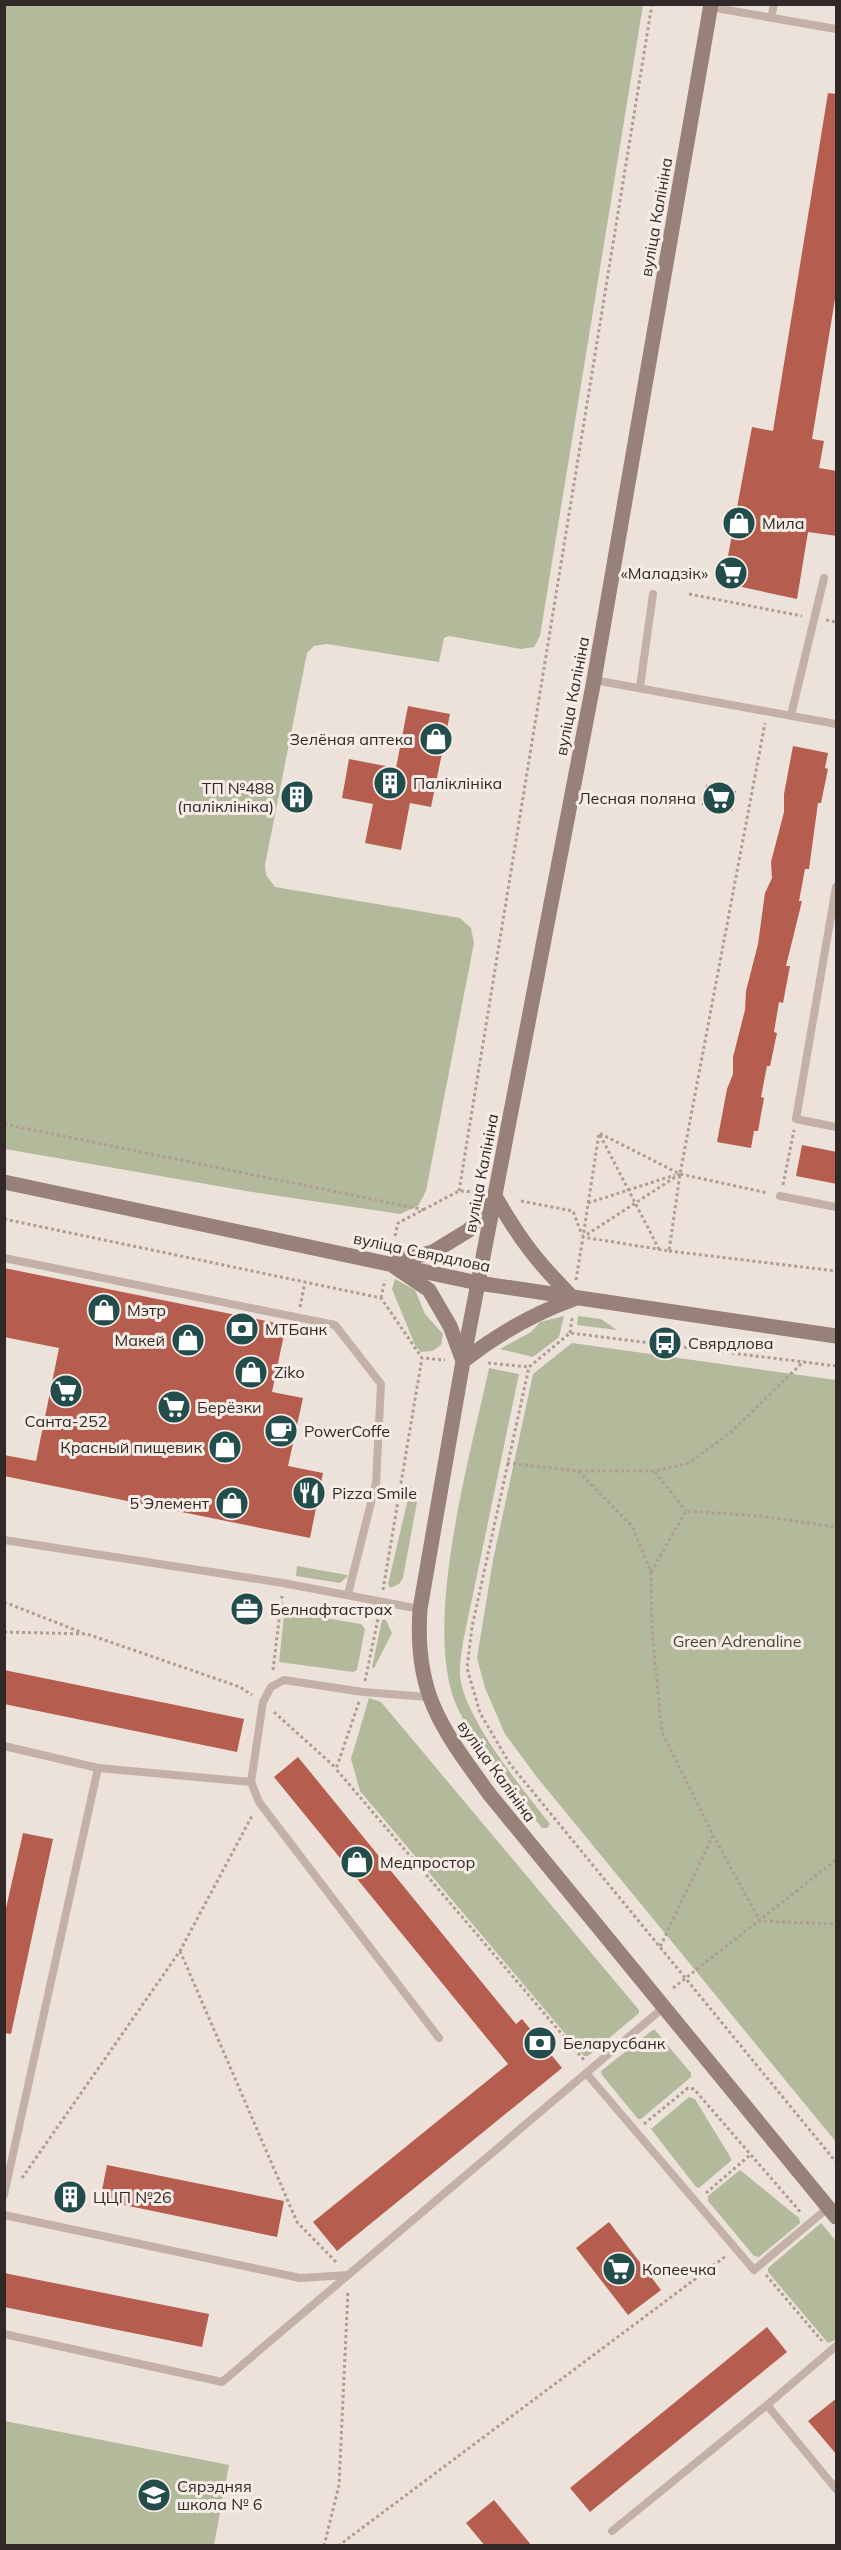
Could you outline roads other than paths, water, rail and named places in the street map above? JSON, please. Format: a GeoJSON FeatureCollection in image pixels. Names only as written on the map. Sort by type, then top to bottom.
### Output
{"type":"FeatureCollection","features":[{"type":"Feature","properties":{"kind":"main road","name":"вуліца Калініна"},"geometry":{"type":"LineString","coordinates":[[710,6],[594,680],[463,1361],[420,1609],[418,1639],[420,1667],[428,1697],[446,1734],[490,1795],[833,2212]]}},
{"type":"Feature","properties":{"kind":"main road","name":"вуліца Свярдлова"},"geometry":{"type":"LineString","coordinates":[[4,1182],[388,1268],[478,1282],[573,1306],[837,1336]]}},
{"type":"Feature","properties":{"kind":"main road"},"geometry":{"type":"LineString","coordinates":[[495,1196],[516,1233],[573,1306],[537,1312],[492,1339],[463,1361],[450,1326],[429,1290],[388,1268],[433,1252],[469,1230],[495,1196]]}},
{"type":"Feature","properties":{"kind":"lane"},"geometry":{"type":"LineString","coordinates":[[771,18],[774,4]]}},
{"type":"Feature","properties":{"kind":"lane"},"geometry":{"type":"LineString","coordinates":[[710,6],[837,29]]}},
{"type":"Feature","properties":{"kind":"lane"},"geometry":{"type":"LineString","coordinates":[[791,716],[824,578]]}},
{"type":"Feature","properties":{"kind":"lane"},"geometry":{"type":"LineString","coordinates":[[640,687],[653,594]]}},
{"type":"Feature","properties":{"kind":"lane"},"geometry":{"type":"LineString","coordinates":[[594,680],[837,724]]}},
{"type":"Feature","properties":{"kind":"lane"},"geometry":{"type":"LineString","coordinates":[[837,887],[796,1119],[837,1127]]}},
{"type":"Feature","properties":{"kind":"lane"},"geometry":{"type":"LineString","coordinates":[[780,1196],[837,1207]]}},
{"type":"Feature","properties":{"kind":"lane"},"geometry":{"type":"LineString","coordinates":[[4,1258],[335,1324],[381,1384],[376,1483],[348,1594]]}},
{"type":"Feature","properties":{"kind":"lane"},"geometry":{"type":"LineString","coordinates":[[4,1540],[283,1583],[420,1609]]}},
{"type":"Feature","properties":{"kind":"lane"},"geometry":{"type":"LineString","coordinates":[[428,1697],[363,1692],[284,1680],[271,1687],[263,1702],[250,1782],[259,1802],[439,2038]]}},
{"type":"Feature","properties":{"kind":"lane"},"geometry":{"type":"LineString","coordinates":[[4,1746],[98,1768],[250,1782]]}},
{"type":"Feature","properties":{"kind":"lane"},"geometry":{"type":"LineString","coordinates":[[4,2195],[98,1768]]}},
{"type":"Feature","properties":{"kind":"lane"},"geometry":{"type":"LineString","coordinates":[[4,2334],[222,2382],[665,2007]]}},
{"type":"Feature","properties":{"kind":"lane"},"geometry":{"type":"LineString","coordinates":[[589,2071],[754,2270],[809,2223],[833,2212]]}},
{"type":"Feature","properties":{"kind":"lane"},"geometry":{"type":"LineString","coordinates":[[4,2215],[300,2278],[348,2274]]}},
{"type":"Feature","properties":{"kind":"lane"},"geometry":{"type":"LineString","coordinates":[[612,2531],[833,2349]]}},
{"type":"Feature","properties":{"kind":"lane"},"geometry":{"type":"LineString","coordinates":[[766,2405],[837,2489]]}},
{"type":"Feature","properties":{"kind":"place","name":"Мила"},"geometry":{"type":"Point","coordinates":[739,523]}},
{"type":"Feature","properties":{"kind":"place","name":"«Маладзік»"},"geometry":{"type":"Point","coordinates":[731,573]}},
{"type":"Feature","properties":{"kind":"place","name":"Зелёная аптека"},"geometry":{"type":"Point","coordinates":[436,739]}},
{"type":"Feature","properties":{"kind":"place","name":"Паліклініка"},"geometry":{"type":"Point","coordinates":[390,783]}},
{"type":"Feature","properties":{"kind":"place","name":"ТП №488 (паліклініка)"},"geometry":{"type":"Point","coordinates":[297,797]}},
{"type":"Feature","properties":{"kind":"place","name":"Лесная поляна"},"geometry":{"type":"Point","coordinates":[719,798]}},
{"type":"Feature","properties":{"kind":"place","name":"Мэтр"},"geometry":{"type":"Point","coordinates":[104,1310]}},
{"type":"Feature","properties":{"kind":"place","name":"МТБанк"},"geometry":{"type":"Point","coordinates":[242,1329]}},
{"type":"Feature","properties":{"kind":"place","name":"Макей"},"geometry":{"type":"Point","coordinates":[188,1340]}},
{"type":"Feature","properties":{"kind":"place","name":"Свярдлова"},"geometry":{"type":"Point","coordinates":[665,1343]}},
{"type":"Feature","properties":{"kind":"place","name":"Ziko"},"geometry":{"type":"Point","coordinates":[251,1372]}},
{"type":"Feature","properties":{"kind":"place","name":"Санта-252"},"geometry":{"type":"Point","coordinates":[66,1391]}},
{"type":"Feature","properties":{"kind":"place","name":"Берёзки"},"geometry":{"type":"Point","coordinates":[174,1407]}},
{"type":"Feature","properties":{"kind":"place","name":"PowerCoffe"},"geometry":{"type":"Point","coordinates":[281,1431]}},
{"type":"Feature","properties":{"kind":"place","name":"Красный пищевик"},"geometry":{"type":"Point","coordinates":[225,1447]}},
{"type":"Feature","properties":{"kind":"place","name":"Pizza Smile"},"geometry":{"type":"Point","coordinates":[309,1493]}},
{"type":"Feature","properties":{"kind":"place","name":"5 Элемент"},"geometry":{"type":"Point","coordinates":[232,1503]}},
{"type":"Feature","properties":{"kind":"place","name":"Белнафтастрах"},"geometry":{"type":"Point","coordinates":[247,1609]}},
{"type":"Feature","properties":{"kind":"place","name":"Медпростор"},"geometry":{"type":"Point","coordinates":[357,1862]}},
{"type":"Feature","properties":{"kind":"place","name":"Беларусбанк"},"geometry":{"type":"Point","coordinates":[540,2043]}},
{"type":"Feature","properties":{"kind":"place","name":"ЦЦП №26"},"geometry":{"type":"Point","coordinates":[70,2197]}},
{"type":"Feature","properties":{"kind":"place","name":"Копеечка"},"geometry":{"type":"Point","coordinates":[619,2269]}},
{"type":"Feature","properties":{"kind":"place","name":"Сярэдняя школа № 6"},"geometry":{"type":"Point","coordinates":[154,2495]}},
{"type":"Feature","properties":{"kind":"park label","name":"Green Adrenaline"},"geometry":{"type":"Point","coordinates":[737,1641]}}]}
